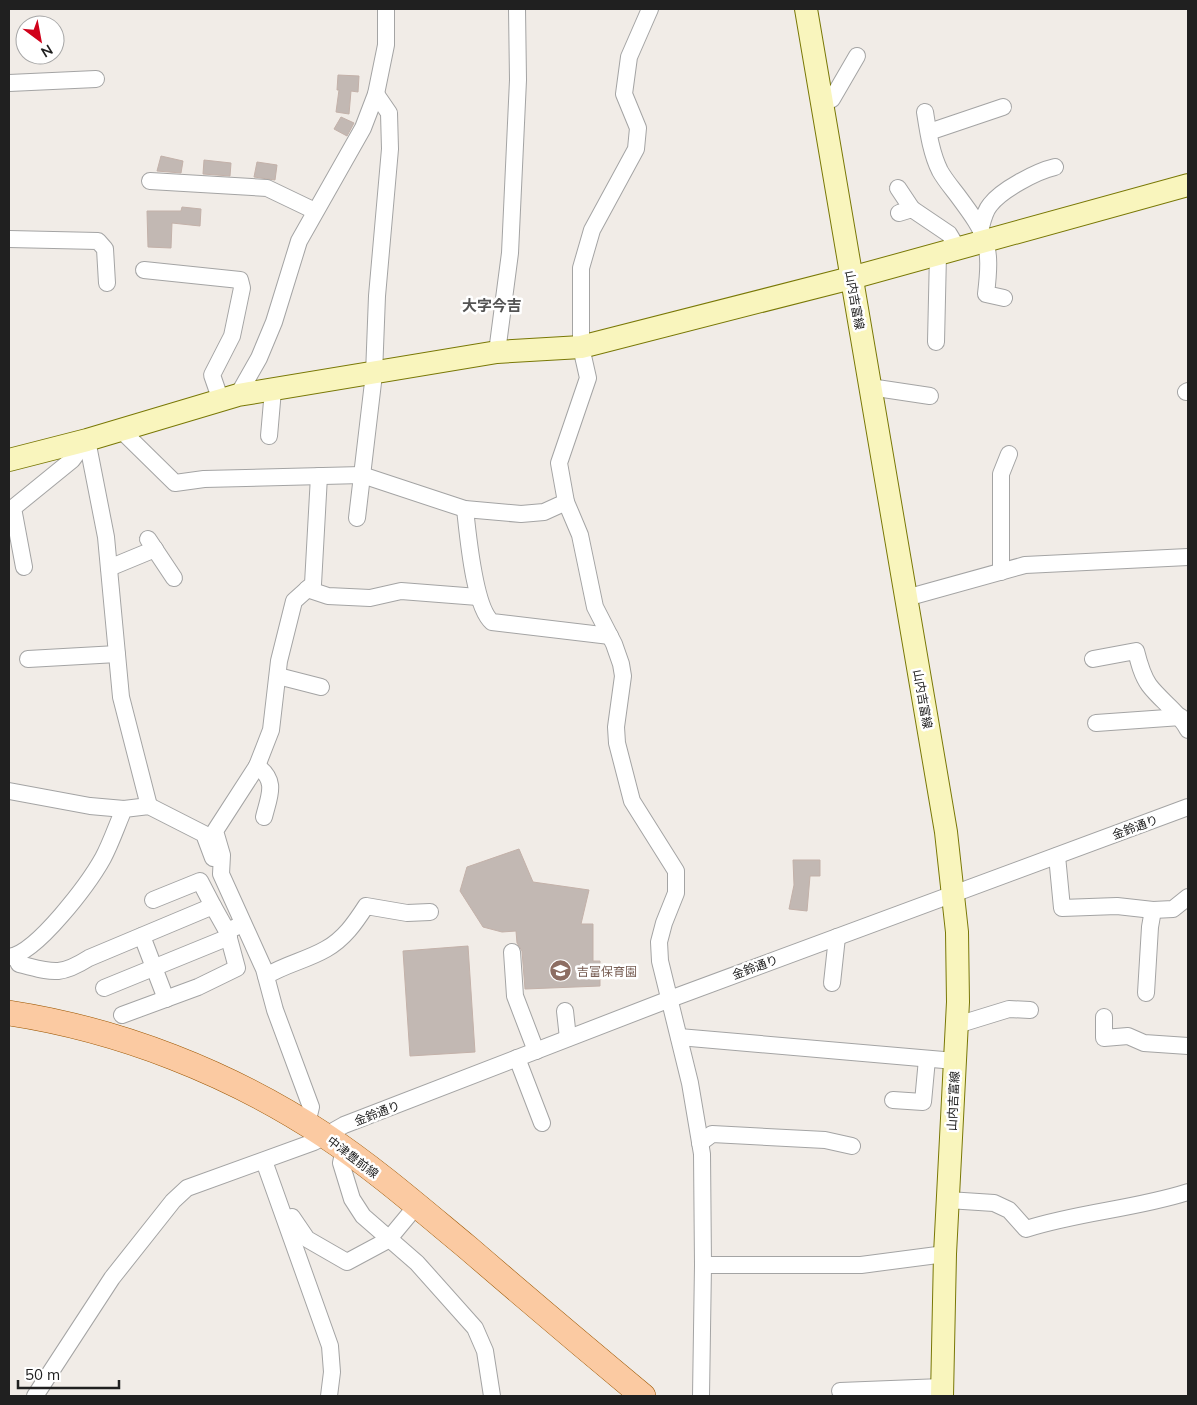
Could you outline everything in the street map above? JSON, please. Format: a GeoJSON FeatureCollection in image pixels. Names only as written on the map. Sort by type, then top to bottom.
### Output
{"type":"FeatureCollection","features":[{"type":"Feature","properties":{"kind":"main road","name":"山内吉富線"},"geometry":{"type":"LineString","coordinates":[[806,9],[946,832],[957,932],[957,1025],[945,1254],[942,1392]]}},
{"type":"Feature","properties":{"kind":"main road"},"geometry":{"type":"LineString","coordinates":[[9,460],[87,440],[230,398],[498,352],[582,347],[851,278],[948,251],[984,234],[1188,185]]}},
{"type":"Feature","properties":{"kind":"main road","name":"中津豊前線"},"geometry":{"type":"LineString","coordinates":[[9,1013],[135,1043],[190,1064],[252,1094],[325,1137],[417,1206],[643,1396]]}},
{"type":"Feature","properties":{"kind":"street"},"geometry":{"type":"LineString","coordinates":[[144,270],[240,280],[242,288],[232,336],[212,375],[230,398],[259,358],[274,322],[299,241],[363,128],[376,94],[386,45],[386,9]]}},
{"type":"Feature","properties":{"kind":"street"},"geometry":{"type":"LineString","coordinates":[[498,352],[510,253],[518,80],[517,9]]}},
{"type":"Feature","properties":{"kind":"street"},"geometry":{"type":"LineString","coordinates":[[650,9],[628,57],[624,94],[638,128],[636,149],[592,230],[582,268],[582,347],[588,378],[559,463],[566,502],[580,535],[595,607],[610,636],[621,664],[623,676],[616,727],[617,743],[632,801],[676,871],[676,893],[664,923],[659,942],[660,961],[679,1037],[700,1143],[703,1265],[701,1396]]}},
{"type":"Feature","properties":{"kind":"street"},"geometry":{"type":"LineString","coordinates":[[822,106],[832,99],[857,56]]}},
{"type":"Feature","properties":{"kind":"street"},"geometry":{"type":"LineString","coordinates":[[9,83],[96,79]]}},
{"type":"Feature","properties":{"kind":"street"},"geometry":{"type":"LineString","coordinates":[[357,518],[374,374],[377,296],[390,149],[389,112],[376,94]]}},
{"type":"Feature","properties":{"kind":"street"},"geometry":{"type":"LineString","coordinates":[[928,132],[1003,107]]}},
{"type":"Feature","properties":{"kind":"street"},"geometry":{"type":"LineString","coordinates":[[925,112],[928,132],[940,171],[984,234]]}},
{"type":"Feature","properties":{"kind":"street"},"geometry":{"type":"LineString","coordinates":[[1004,298],[986,294],[990,266],[984,234],[988,207],[995,198],[1043,170],[1055,167]]}},
{"type":"Feature","properties":{"kind":"street"},"geometry":{"type":"LineString","coordinates":[[150,182],[267,188],[315,210]]}},
{"type":"Feature","properties":{"kind":"street"},"geometry":{"type":"LineString","coordinates":[[898,188],[906,211],[949,234],[936,342]]}},
{"type":"Feature","properties":{"kind":"street"},"geometry":{"type":"LineString","coordinates":[[9,239],[98,241],[105,249],[107,283]]}},
{"type":"Feature","properties":{"kind":"street"},"geometry":{"type":"LineString","coordinates":[[870,387],[930,396]]}},
{"type":"Feature","properties":{"kind":"street"},"geometry":{"type":"LineString","coordinates":[[269,436],[273,390]]}},
{"type":"Feature","properties":{"kind":"street"},"geometry":{"type":"LineString","coordinates":[[121,430],[175,483],[204,480],[362,475],[465,509],[520,514],[544,512],[566,502]]}},
{"type":"Feature","properties":{"kind":"street"},"geometry":{"type":"LineString","coordinates":[[24,567],[11,508],[72,460],[87,440]]}},
{"type":"Feature","properties":{"kind":"street"},"geometry":{"type":"LineString","coordinates":[[87,440],[106,537],[117,654],[127,726],[148,806]]}},
{"type":"Feature","properties":{"kind":"street"},"geometry":{"type":"LineString","coordinates":[[1000,572],[1001,474],[1009,454]]}},
{"type":"Feature","properties":{"kind":"street"},"geometry":{"type":"LineString","coordinates":[[221,874],[222,855],[215,831],[257,766],[272,730],[278,676],[294,601],[313,584],[319,476]]}},
{"type":"Feature","properties":{"kind":"street"},"geometry":{"type":"LineString","coordinates":[[465,509],[470,553],[478,597],[484,616],[492,622],[610,636]]}},
{"type":"Feature","properties":{"kind":"street"},"geometry":{"type":"LineString","coordinates":[[109,568],[152,544],[174,578]]}},
{"type":"Feature","properties":{"kind":"street"},"geometry":{"type":"LineString","coordinates":[[906,598],[1024,565],[1188,557]]}},
{"type":"Feature","properties":{"kind":"street"},"geometry":{"type":"LineString","coordinates":[[307,589],[328,596],[353,598],[370,598],[401,591],[478,597]]}},
{"type":"Feature","properties":{"kind":"street"},"geometry":{"type":"LineString","coordinates":[[1093,659],[1136,651],[1140,668],[1149,685],[1185,724]]}},
{"type":"Feature","properties":{"kind":"street"},"geometry":{"type":"LineString","coordinates":[[28,659],[117,654]]}},
{"type":"Feature","properties":{"kind":"street"},"geometry":{"type":"LineString","coordinates":[[278,676],[320,687]]}},
{"type":"Feature","properties":{"kind":"street"},"geometry":{"type":"LineString","coordinates":[[1096,723],[1185,724]]}},
{"type":"Feature","properties":{"kind":"street"},"geometry":{"type":"LineString","coordinates":[[257,766],[267,773],[271,786],[264,817]]}},
{"type":"Feature","properties":{"kind":"street"},"geometry":{"type":"LineString","coordinates":[[9,791],[90,806],[124,809],[148,806],[204,834],[266,976],[275,1010],[311,1107],[325,1137],[341,1163],[352,1199],[363,1216],[388,1240],[417,1263],[475,1328],[484,1351],[492,1396]]}},
{"type":"Feature","properties":{"kind":"street","name":"金鈴通り"},"geometry":{"type":"LineString","coordinates":[[36,1396],[112,1278],[173,1201],[187,1188],[204,1180],[264,1161],[325,1137],[344,1125],[670,998],[1188,807]]}},
{"type":"Feature","properties":{"kind":"street"},"geometry":{"type":"LineString","coordinates":[[124,809],[103,858],[89,879],[68,908],[37,941],[12,956],[19,964],[53,973],[70,970],[89,958],[213,906]]}},
{"type":"Feature","properties":{"kind":"street"},"geometry":{"type":"LineString","coordinates":[[1057,856],[1062,908],[1117,906],[1153,910],[1173,909],[1188,897]]}},
{"type":"Feature","properties":{"kind":"street"},"geometry":{"type":"LineString","coordinates":[[122,1015],[198,987],[237,968],[228,934],[200,881],[153,900]]}},
{"type":"Feature","properties":{"kind":"street"},"geometry":{"type":"LineString","coordinates":[[266,976],[284,965],[326,949],[353,926],[366,906],[407,913],[430,912]]}},
{"type":"Feature","properties":{"kind":"street"},"geometry":{"type":"LineString","coordinates":[[1146,993],[1153,910]]}},
{"type":"Feature","properties":{"kind":"street"},"geometry":{"type":"LineString","coordinates":[[104,988],[228,934],[243,924]]}},
{"type":"Feature","properties":{"kind":"street"},"geometry":{"type":"LineString","coordinates":[[142,936],[166,999]]}},
{"type":"Feature","properties":{"kind":"street"},"geometry":{"type":"LineString","coordinates":[[832,983],[837,937]]}},
{"type":"Feature","properties":{"kind":"street"},"geometry":{"type":"LineString","coordinates":[[512,952],[515,996],[536,1051]]}},
{"type":"Feature","properties":{"kind":"street"},"geometry":{"type":"LineString","coordinates":[[957,1025],[1008,1009],[1030,1010]]}},
{"type":"Feature","properties":{"kind":"street"},"geometry":{"type":"LineString","coordinates":[[565,1011],[568,1038]]}},
{"type":"Feature","properties":{"kind":"street"},"geometry":{"type":"LineString","coordinates":[[1104,1017],[1104,1038],[1128,1036],[1144,1043],[1188,1046]]}},
{"type":"Feature","properties":{"kind":"street"},"geometry":{"type":"LineString","coordinates":[[679,1037],[955,1061]]}},
{"type":"Feature","properties":{"kind":"street"},"geometry":{"type":"LineString","coordinates":[[517,1058],[542,1123]]}},
{"type":"Feature","properties":{"kind":"street"},"geometry":{"type":"LineString","coordinates":[[893,1100],[923,1102],[926,1059]]}},
{"type":"Feature","properties":{"kind":"street"},"geometry":{"type":"LineString","coordinates":[[700,1143],[712,1134],[825,1140],[852,1146]]}},
{"type":"Feature","properties":{"kind":"street"},"geometry":{"type":"LineString","coordinates":[[264,1161],[330,1346],[332,1372],[329,1396]]}},
{"type":"Feature","properties":{"kind":"street"},"geometry":{"type":"LineString","coordinates":[[948,1200],[994,1203],[1009,1210],[1026,1229],[1044,1223],[1151,1202],[1188,1192]]}},
{"type":"Feature","properties":{"kind":"street"},"geometry":{"type":"LineString","coordinates":[[285,1220],[292,1217],[307,1239],[347,1262],[388,1240],[417,1206]]}},
{"type":"Feature","properties":{"kind":"street"},"geometry":{"type":"LineString","coordinates":[[703,1265],[861,1265],[945,1254]]}},
{"type":"Feature","properties":{"kind":"street"},"geometry":{"type":"LineString","coordinates":[[48,1378],[52,1396]]}},
{"type":"Feature","properties":{"kind":"street"},"geometry":{"type":"LineString","coordinates":[[840,1391],[942,1392]]}},
{"type":"Feature","properties":{"kind":"building"},"geometry":{"type":"Polygon","coordinates":[[[338,75],[359,76],[358,92],[351,91],[349,114],[336,112],[339,90],[337,90],[338,75]]]}},
{"type":"Feature","properties":{"kind":"building"},"geometry":{"type":"Polygon","coordinates":[[[341,117],[354,123],[347,136],[334,129],[341,117]]]}},
{"type":"Feature","properties":{"kind":"building"},"geometry":{"type":"Polygon","coordinates":[[[161,156],[183,161],[181,173],[157,171],[161,156]]]}},
{"type":"Feature","properties":{"kind":"building"},"geometry":{"type":"Polygon","coordinates":[[[204,160],[231,163],[230,176],[203,174],[204,160]]]}},
{"type":"Feature","properties":{"kind":"building"},"geometry":{"type":"Polygon","coordinates":[[[257,162],[277,165],[275,180],[254,177],[257,162]]]}},
{"type":"Feature","properties":{"kind":"building"},"geometry":{"type":"Polygon","coordinates":[[[182,207],[201,209],[200,226],[172,223],[171,248],[148,247],[147,211],[181,211],[182,207]]]}},
{"type":"Feature","properties":{"kind":"building","name":"吉富保育園"},"geometry":{"type":"Polygon","coordinates":[[[519,849],[533,882],[589,890],[581,924],[593,924],[593,961],[600,961],[600,986],[525,989],[522,951],[517,943],[516,931],[502,932],[483,927],[460,891],[467,867],[519,849]]]}},
{"type":"Feature","properties":{"kind":"building"},"geometry":{"type":"Polygon","coordinates":[[[793,860],[820,860],[820,876],[810,876],[807,911],[789,909],[794,885],[793,860]]]}},
{"type":"Feature","properties":{"kind":"building"},"geometry":{"type":"Polygon","coordinates":[[[468,946],[475,1052],[410,1056],[403,951],[468,946]]]}},
{"type":"Feature","properties":{"kind":"place","name":"吉富保育園"},"geometry":{"type":"Point","coordinates":[561,971]}},
{"type":"Feature","properties":{"kind":"district","name":"大字今吉"},"geometry":{"type":"Point","coordinates":[492,305]}}]}
